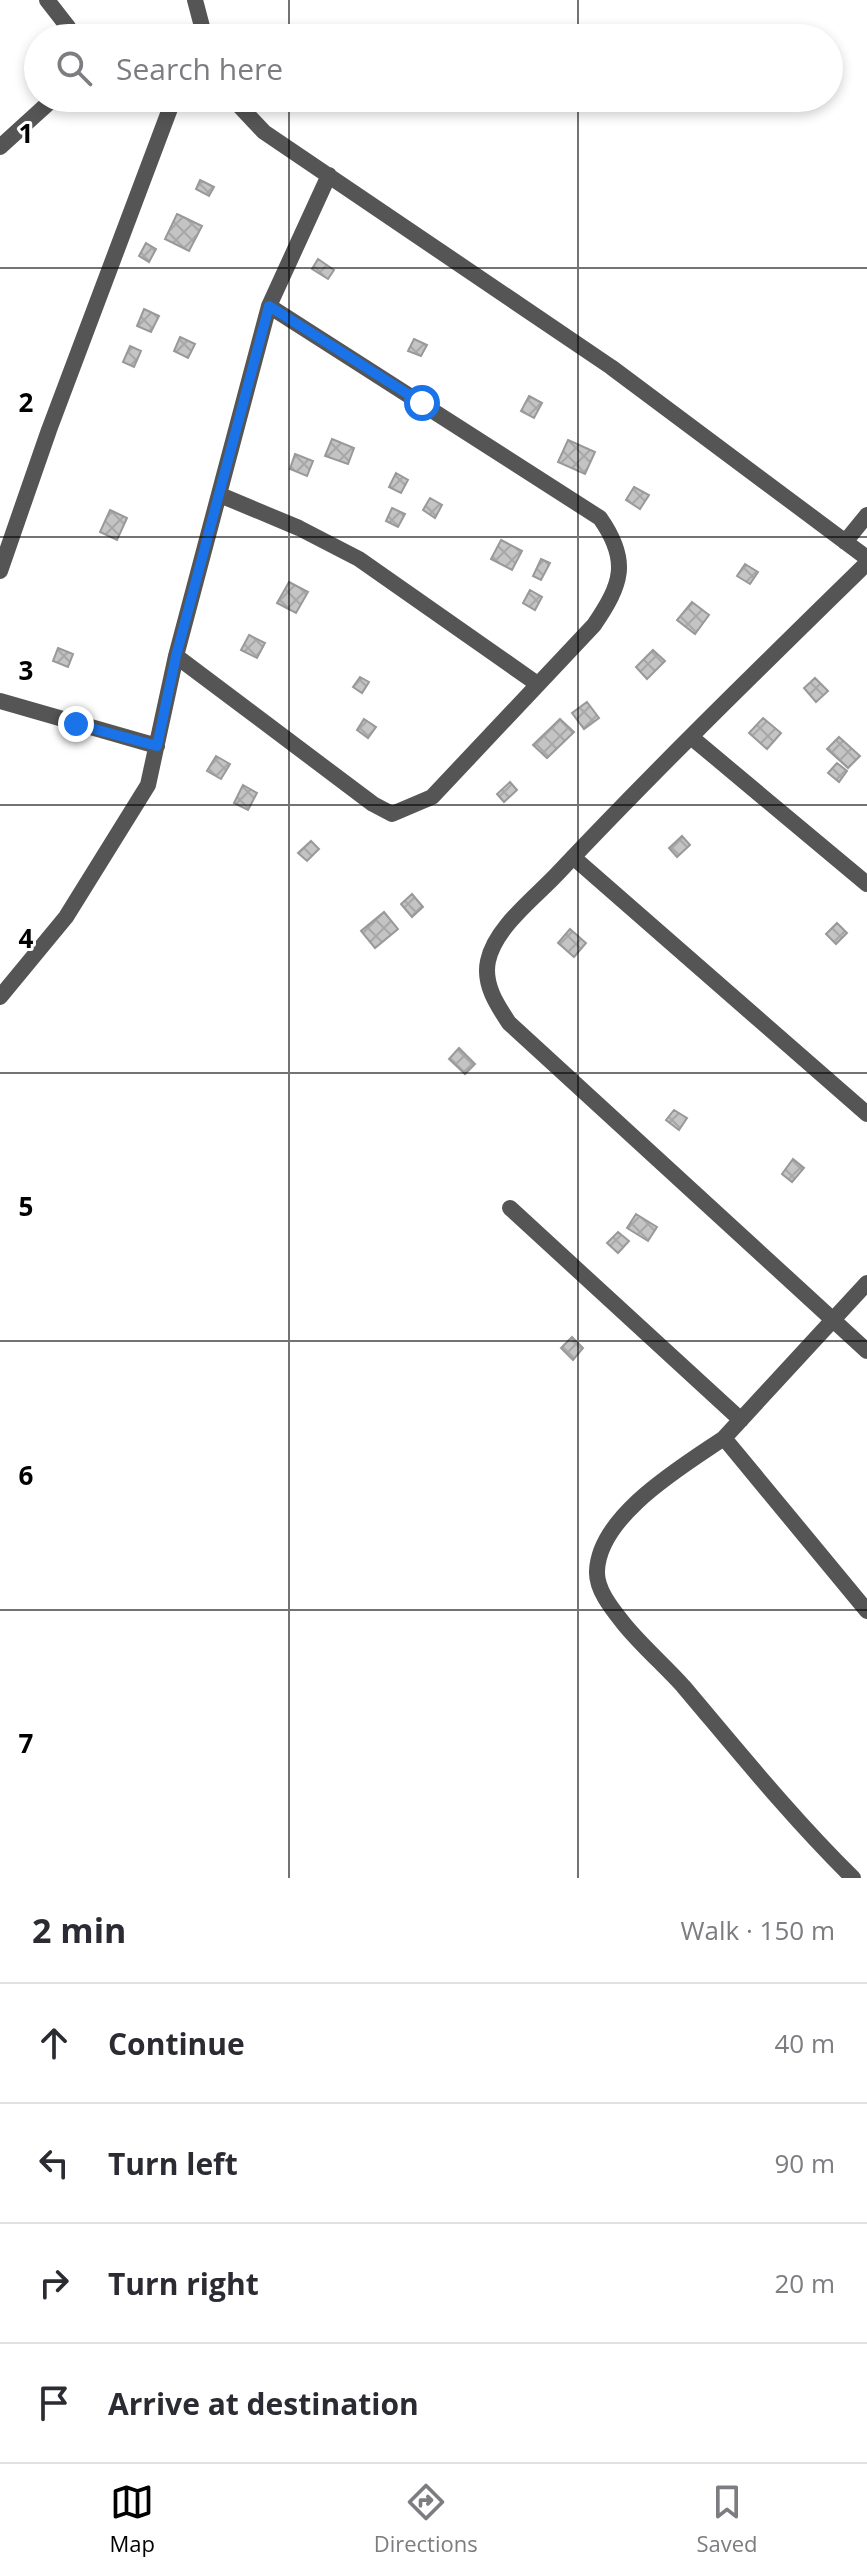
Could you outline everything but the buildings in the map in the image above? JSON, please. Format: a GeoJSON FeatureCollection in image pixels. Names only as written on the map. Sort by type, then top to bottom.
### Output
{"type":"FeatureCollection","features":[{"type":"Feature","properties":{"kind":"street"},"geometry":{"type":"LineString","coordinates":[[47,0],[66,24]]}},
{"type":"Feature","properties":{"kind":"street"},"geometry":{"type":"LineString","coordinates":[[195,0],[199,24]]}},
{"type":"Feature","properties":{"kind":"street"},"geometry":{"type":"LineString","coordinates":[[0,147],[39,112]]}},
{"type":"Feature","properties":{"kind":"street"},"geometry":{"type":"LineString","coordinates":[[0,571],[49,430],[169,112]]}},
{"type":"Feature","properties":{"kind":"street"},"geometry":{"type":"LineString","coordinates":[[245,112],[264,132],[611,367],[867,561],[573,857],[499,937],[488,962],[488,982],[494,1000],[509,1023],[867,1351]]}},
{"type":"Feature","properties":{"kind":"street"},"geometry":{"type":"LineString","coordinates":[[0,997],[66,917],[116,842],[148,785],[176,656],[269,306],[329,175]]}},
{"type":"Feature","properties":{"kind":"street"},"geometry":{"type":"LineString","coordinates":[[176,656],[373,804],[392,814],[432,797],[536,683],[594,625],[615,594],[619,550],[600,518],[269,306]]}},
{"type":"Feature","properties":{"kind":"street"},"geometry":{"type":"LineString","coordinates":[[220,495],[299,528],[359,559],[536,683]]}},
{"type":"Feature","properties":{"kind":"street"},"geometry":{"type":"LineString","coordinates":[[845,542],[867,515]]}},
{"type":"Feature","properties":{"kind":"street"},"geometry":{"type":"LineString","coordinates":[[0,701],[157,746]]}},
{"type":"Feature","properties":{"kind":"street"},"geometry":{"type":"LineString","coordinates":[[691,737],[867,884]]}},
{"type":"Feature","properties":{"kind":"street"},"geometry":{"type":"LineString","coordinates":[[573,857],[867,1114]]}},
{"type":"Feature","properties":{"kind":"street"},"geometry":{"type":"LineString","coordinates":[[510,1208],[741,1420]]}},
{"type":"Feature","properties":{"kind":"street"},"geometry":{"type":"LineString","coordinates":[[853,1878],[811,1836],[668,1669],[625,1626],[602,1592],[596,1573],[615,1527],[642,1495],[724,1438],[867,1283]]}},
{"type":"Feature","properties":{"kind":"street"},"geometry":{"type":"LineString","coordinates":[[724,1438],[867,1611]]}},
{"type":"Feature","properties":{"kind":"route"},"geometry":{"type":"LineString","coordinates":[[76,724],[157,746],[176,656],[269,306],[422,403]]}}]}
